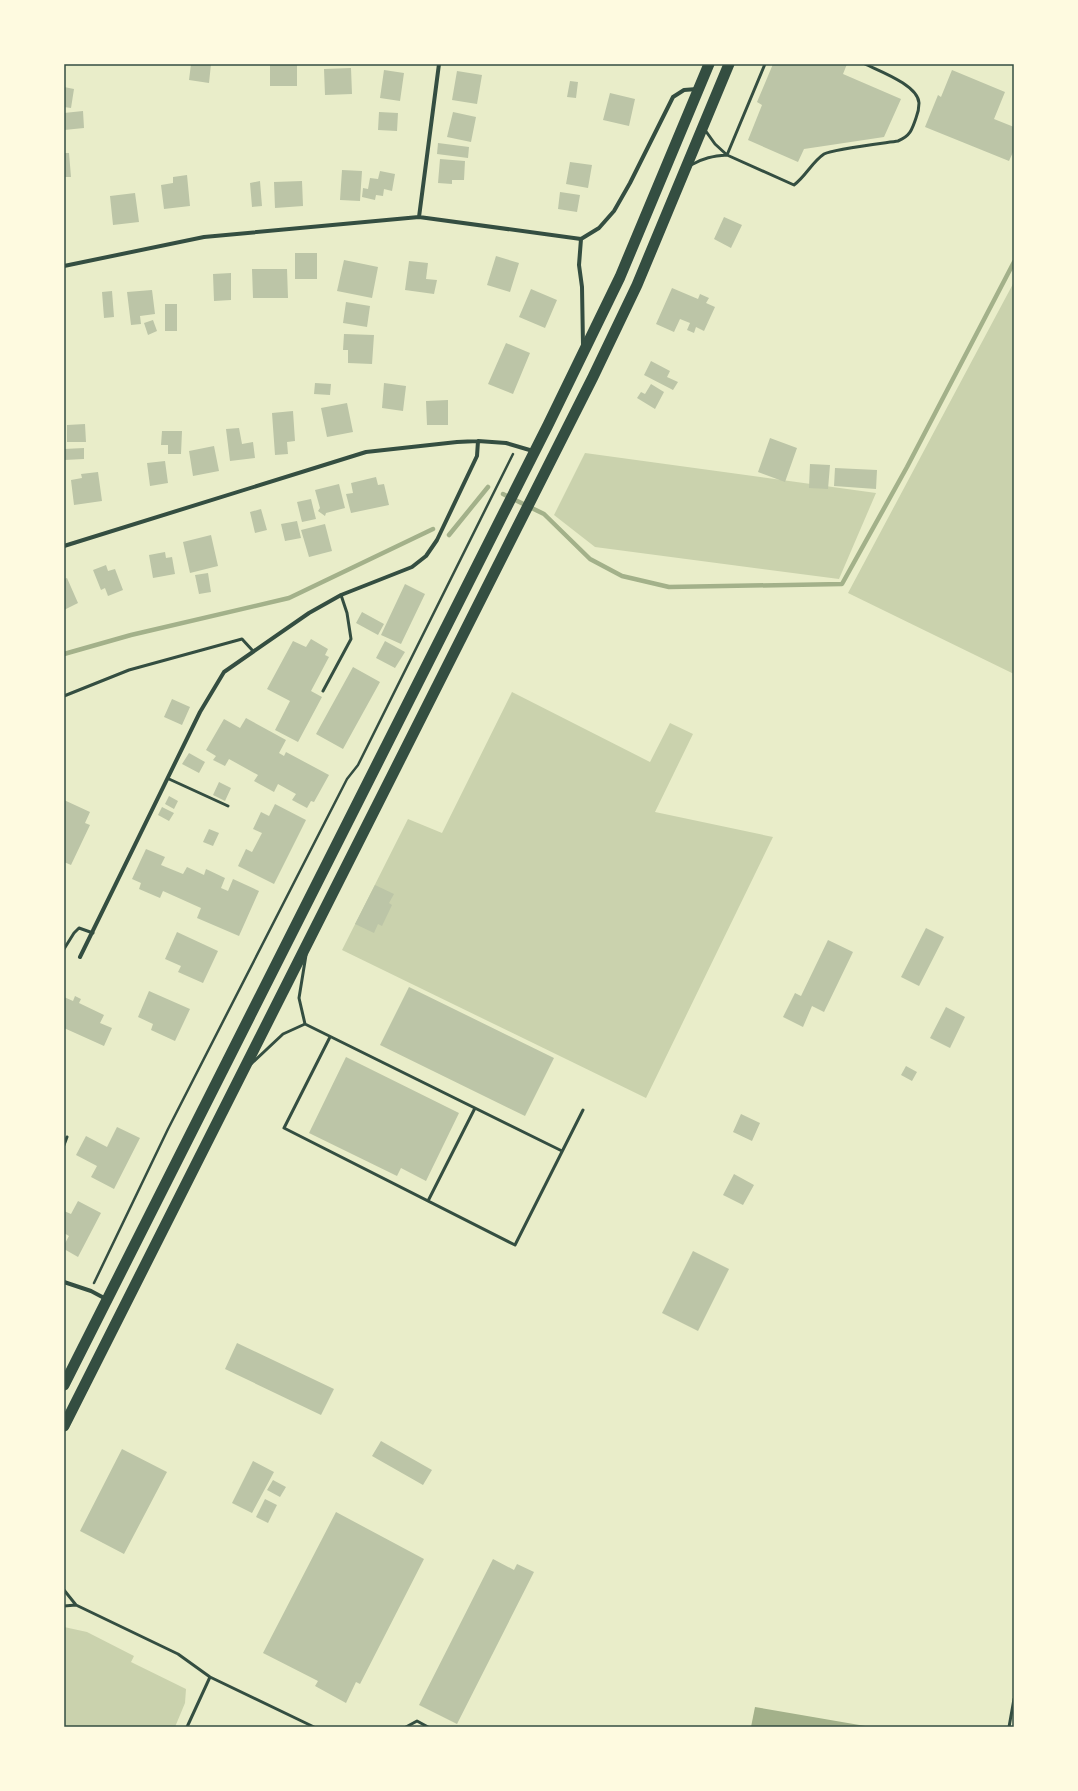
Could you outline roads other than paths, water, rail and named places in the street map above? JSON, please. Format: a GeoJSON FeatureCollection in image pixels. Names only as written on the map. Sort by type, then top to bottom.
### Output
{"type":"FeatureCollection","features":[{"type":"Feature","properties":{"kind":"highway"},"geometry":{"type":"LineString","coordinates":[[64,1386],[583,352],[623,270],[709,64]]}},
{"type":"Feature","properties":{"kind":"highway"},"geometry":{"type":"LineString","coordinates":[[64,1426],[593,377],[630,299],[729,64]]}},
{"type":"Feature","properties":{"kind":"street"},"geometry":{"type":"LineString","coordinates":[[419,217],[440,64]]}},
{"type":"Feature","properties":{"kind":"street"},"geometry":{"type":"LineString","coordinates":[[64,266],[204,237],[419,217],[581,239],[599,228],[614,211],[630,183],[673,96],[684,90],[699,89]]}},
{"type":"Feature","properties":{"kind":"street"},"geometry":{"type":"LineString","coordinates":[[581,239],[579,265],[582,287],[583,352]]}},
{"type":"Feature","properties":{"kind":"street"},"geometry":{"type":"LineString","coordinates":[[80,957],[169,779],[200,712],[224,672],[309,614],[341,596],[412,567],[426,556],[437,540],[477,456],[478,441]]}},
{"type":"Feature","properties":{"kind":"street"},"geometry":{"type":"LineString","coordinates":[[64,546],[366,452],[478,441],[518,446],[534,451]]}},
{"type":"Feature","properties":{"kind":"street"},"geometry":{"type":"LineString","coordinates":[[64,1282],[91,1291],[107,1299]]}},
{"type":"Feature","properties":{"kind":"lane"},"geometry":{"type":"LineString","coordinates":[[727,156],[765,64]]}},
{"type":"Feature","properties":{"kind":"lane"},"geometry":{"type":"LineString","coordinates":[[703,126],[715,144],[727,156],[794,185],[801,180],[812,164],[826,153],[898,141],[908,137],[914,126],[918,113],[919,102],[916,94],[908,86],[865,64]]}},
{"type":"Feature","properties":{"kind":"lane"},"geometry":{"type":"LineString","coordinates":[[686,168],[711,156],[727,156]]}},
{"type":"Feature","properties":{"kind":"lane"},"geometry":{"type":"LineString","coordinates":[[323,691],[350,639],[347,613],[341,596]]}},
{"type":"Feature","properties":{"kind":"lane"},"geometry":{"type":"LineString","coordinates":[[64,696],[130,670],[242,639],[253,652]]}},
{"type":"Feature","properties":{"kind":"lane"},"geometry":{"type":"LineString","coordinates":[[169,779],[228,806]]}},
{"type":"Feature","properties":{"kind":"lane"},"geometry":{"type":"LineString","coordinates":[[64,949],[79,928],[93,933]]}},
{"type":"Feature","properties":{"kind":"lane"},"geometry":{"type":"LineString","coordinates":[[308,942],[299,998],[305,1024],[562,1151]]}},
{"type":"Feature","properties":{"kind":"lane"},"geometry":{"type":"LineString","coordinates":[[242,1074],[282,1034],[305,1024]]}},
{"type":"Feature","properties":{"kind":"lane"},"geometry":{"type":"LineString","coordinates":[[330,1037],[284,1128],[515,1245],[583,1110]]}},
{"type":"Feature","properties":{"kind":"lane"},"geometry":{"type":"LineString","coordinates":[[428,1201],[475,1108]]}},
{"type":"Feature","properties":{"kind":"lane"},"geometry":{"type":"LineString","coordinates":[[64,1145],[67,1137]]}},
{"type":"Feature","properties":{"kind":"lane"},"geometry":{"type":"LineString","coordinates":[[64,1590],[76,1605],[178,1654],[210,1677],[314,1727]]}},
{"type":"Feature","properties":{"kind":"lane"},"geometry":{"type":"LineString","coordinates":[[64,1606],[76,1605]]}},
{"type":"Feature","properties":{"kind":"lane"},"geometry":{"type":"LineString","coordinates":[[187,1727],[210,1677]]}},
{"type":"Feature","properties":{"kind":"lane"},"geometry":{"type":"LineString","coordinates":[[1009,1727],[1014,1699]]}},
{"type":"Feature","properties":{"kind":"lane"},"geometry":{"type":"LineString","coordinates":[[406,1727],[417,1721],[428,1727]]}},
{"type":"Feature","properties":{"kind":"waterway"},"geometry":{"type":"LineString","coordinates":[[503,494],[544,514],[590,559],[622,576],[669,587],[842,584],[907,467],[1014,262]]}},
{"type":"Feature","properties":{"kind":"waterway"},"geometry":{"type":"LineString","coordinates":[[449,535],[488,487]]}},
{"type":"Feature","properties":{"kind":"waterway"},"geometry":{"type":"LineString","coordinates":[[64,654],[131,635],[289,598],[433,529]]}}]}
